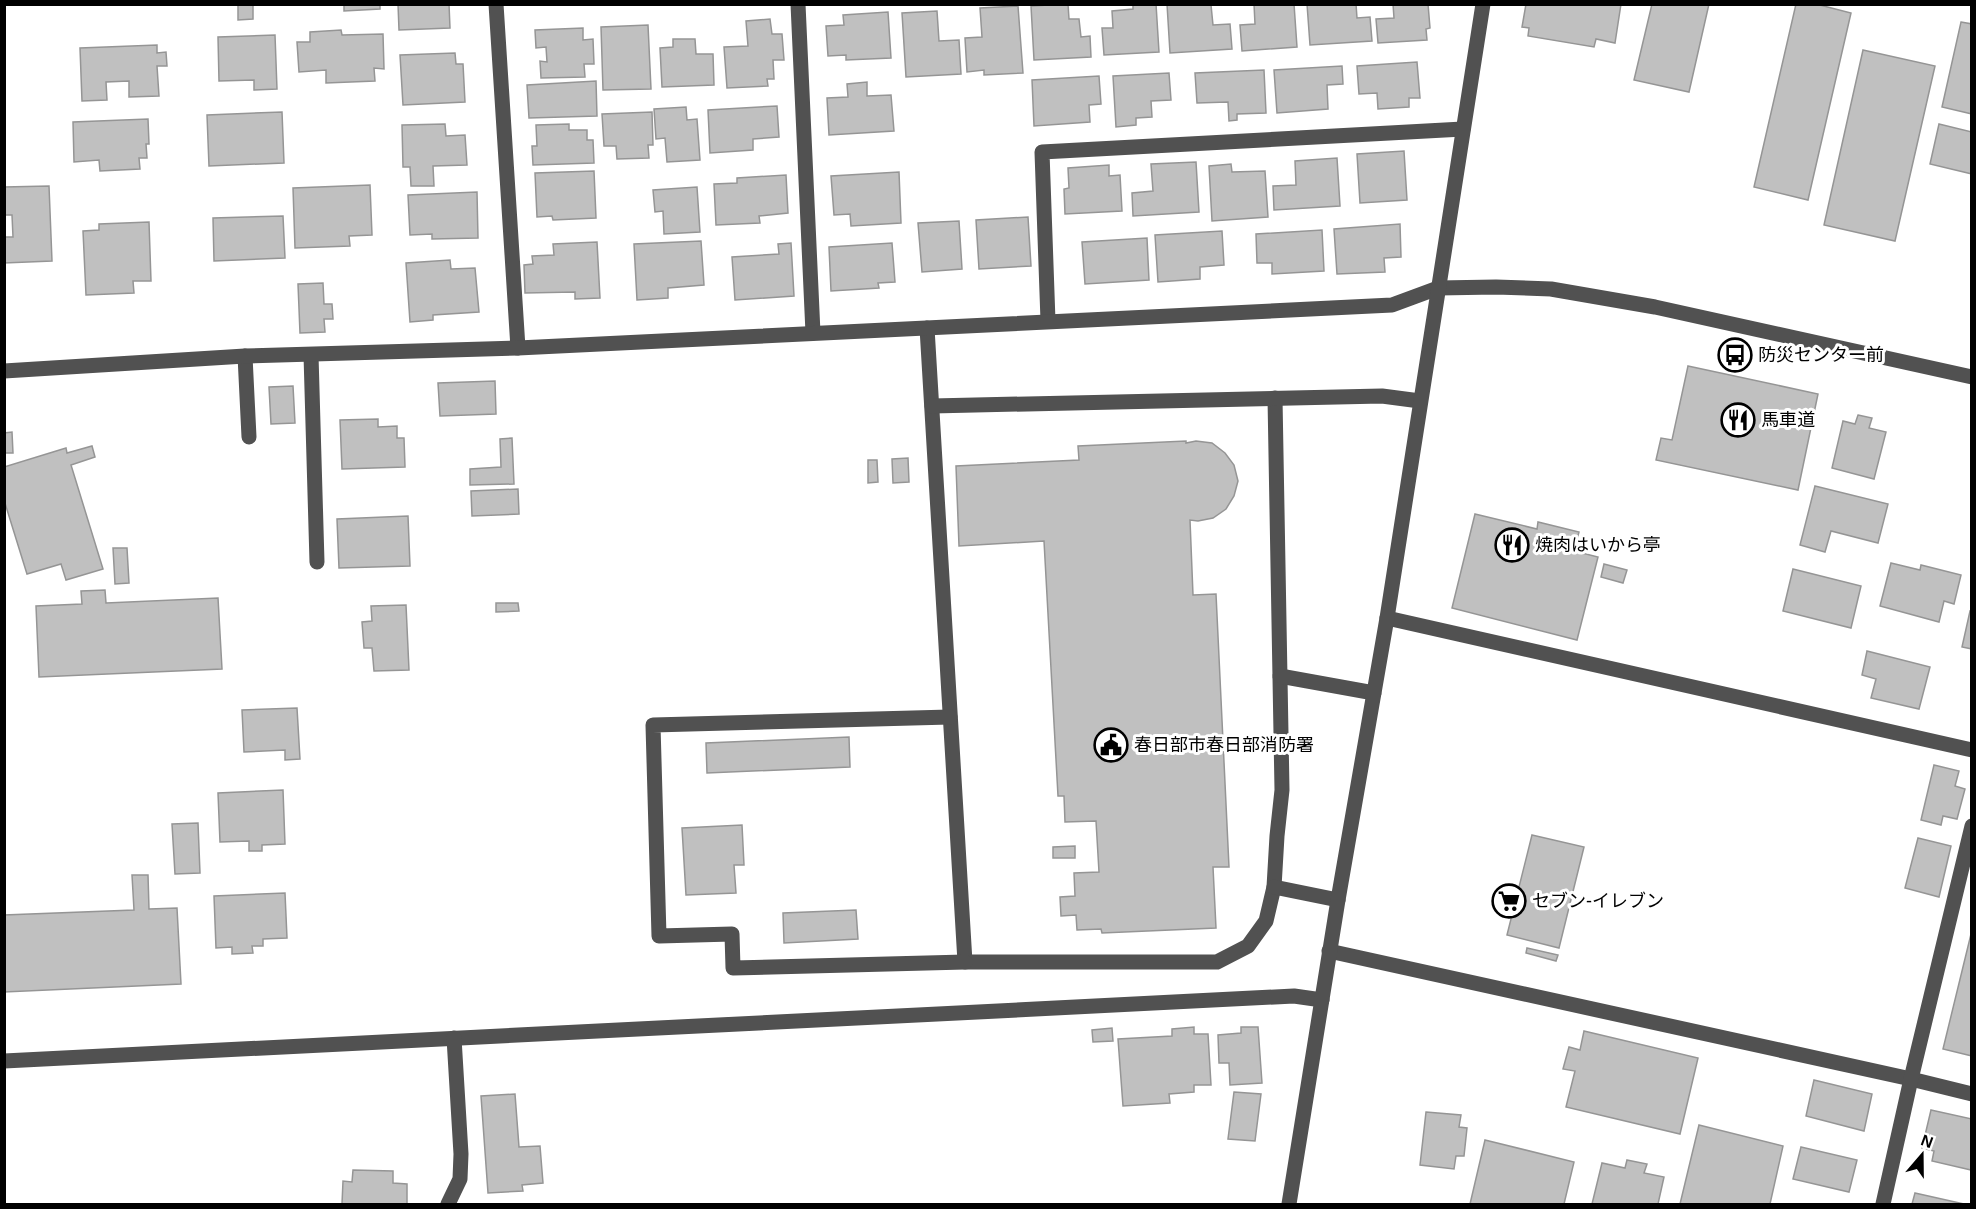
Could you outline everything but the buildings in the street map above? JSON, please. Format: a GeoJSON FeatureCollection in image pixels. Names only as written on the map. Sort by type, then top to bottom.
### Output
{"type":"FeatureCollection","features":[{"type":"Feature","properties":{"kind":"street"},"geometry":{"type":"LineString","coordinates":[[496,4],[518,348]]}},
{"type":"Feature","properties":{"kind":"street"},"geometry":{"type":"LineString","coordinates":[[798,4],[813,333]]}},
{"type":"Feature","properties":{"kind":"street"},"geometry":{"type":"LineString","coordinates":[[1289,1204],[1329,951],[1387,618],[1483,4]]}},
{"type":"Feature","properties":{"kind":"street"},"geometry":{"type":"LineString","coordinates":[[1048,321],[1042,153],[1463,129]]}},
{"type":"Feature","properties":{"kind":"street"},"geometry":{"type":"LineString","coordinates":[[4,371],[245,356],[518,348],[1392,304],[1438,288],[1496,287],[1551,290],[1655,308],[1971,377]]}},
{"type":"Feature","properties":{"kind":"street"},"geometry":{"type":"LineString","coordinates":[[927,328],[965,962]]}},
{"type":"Feature","properties":{"kind":"street"},"geometry":{"type":"LineString","coordinates":[[311,355],[317,562]]}},
{"type":"Feature","properties":{"kind":"street"},"geometry":{"type":"LineString","coordinates":[[245,356],[249,437]]}},
{"type":"Feature","properties":{"kind":"street"},"geometry":{"type":"LineString","coordinates":[[932,406],[1382,396],[1420,401]]}},
{"type":"Feature","properties":{"kind":"street"},"geometry":{"type":"LineString","coordinates":[[950,717],[653,725],[659,936],[732,934],[733,968],[965,962],[1217,962],[1248,946],[1266,921],[1274,887],[1282,790],[1275,398]]}},
{"type":"Feature","properties":{"kind":"street"},"geometry":{"type":"LineString","coordinates":[[1387,618],[1971,750]]}},
{"type":"Feature","properties":{"kind":"street"},"geometry":{"type":"LineString","coordinates":[[1280,676],[1374,693]]}},
{"type":"Feature","properties":{"kind":"street"},"geometry":{"type":"LineString","coordinates":[[1883,1204],[1971,826]]}},
{"type":"Feature","properties":{"kind":"street"},"geometry":{"type":"LineString","coordinates":[[1274,887],[1338,900]]}},
{"type":"Feature","properties":{"kind":"street"},"geometry":{"type":"LineString","coordinates":[[1329,951],[1971,1094]]}},
{"type":"Feature","properties":{"kind":"street"},"geometry":{"type":"LineString","coordinates":[[4,1061],[1294,996],[1322,1000]]}},
{"type":"Feature","properties":{"kind":"street"},"geometry":{"type":"LineString","coordinates":[[448,1204],[460,1179],[461,1154],[454,1038]]}},
{"type":"Feature","properties":{"kind":"place","name":"防災センター前"},"geometry":{"type":"Point","coordinates":[1735,355]}},
{"type":"Feature","properties":{"kind":"place","name":"馬車道"},"geometry":{"type":"Point","coordinates":[1738,420]}},
{"type":"Feature","properties":{"kind":"place","name":"焼肉はいから亭"},"geometry":{"type":"Point","coordinates":[1512,545]}},
{"type":"Feature","properties":{"kind":"place","name":"春日部市春日部消防署"},"geometry":{"type":"Point","coordinates":[1111,745]}},
{"type":"Feature","properties":{"kind":"place","name":"セブン-イレブン"},"geometry":{"type":"Point","coordinates":[1509,901]}}]}
